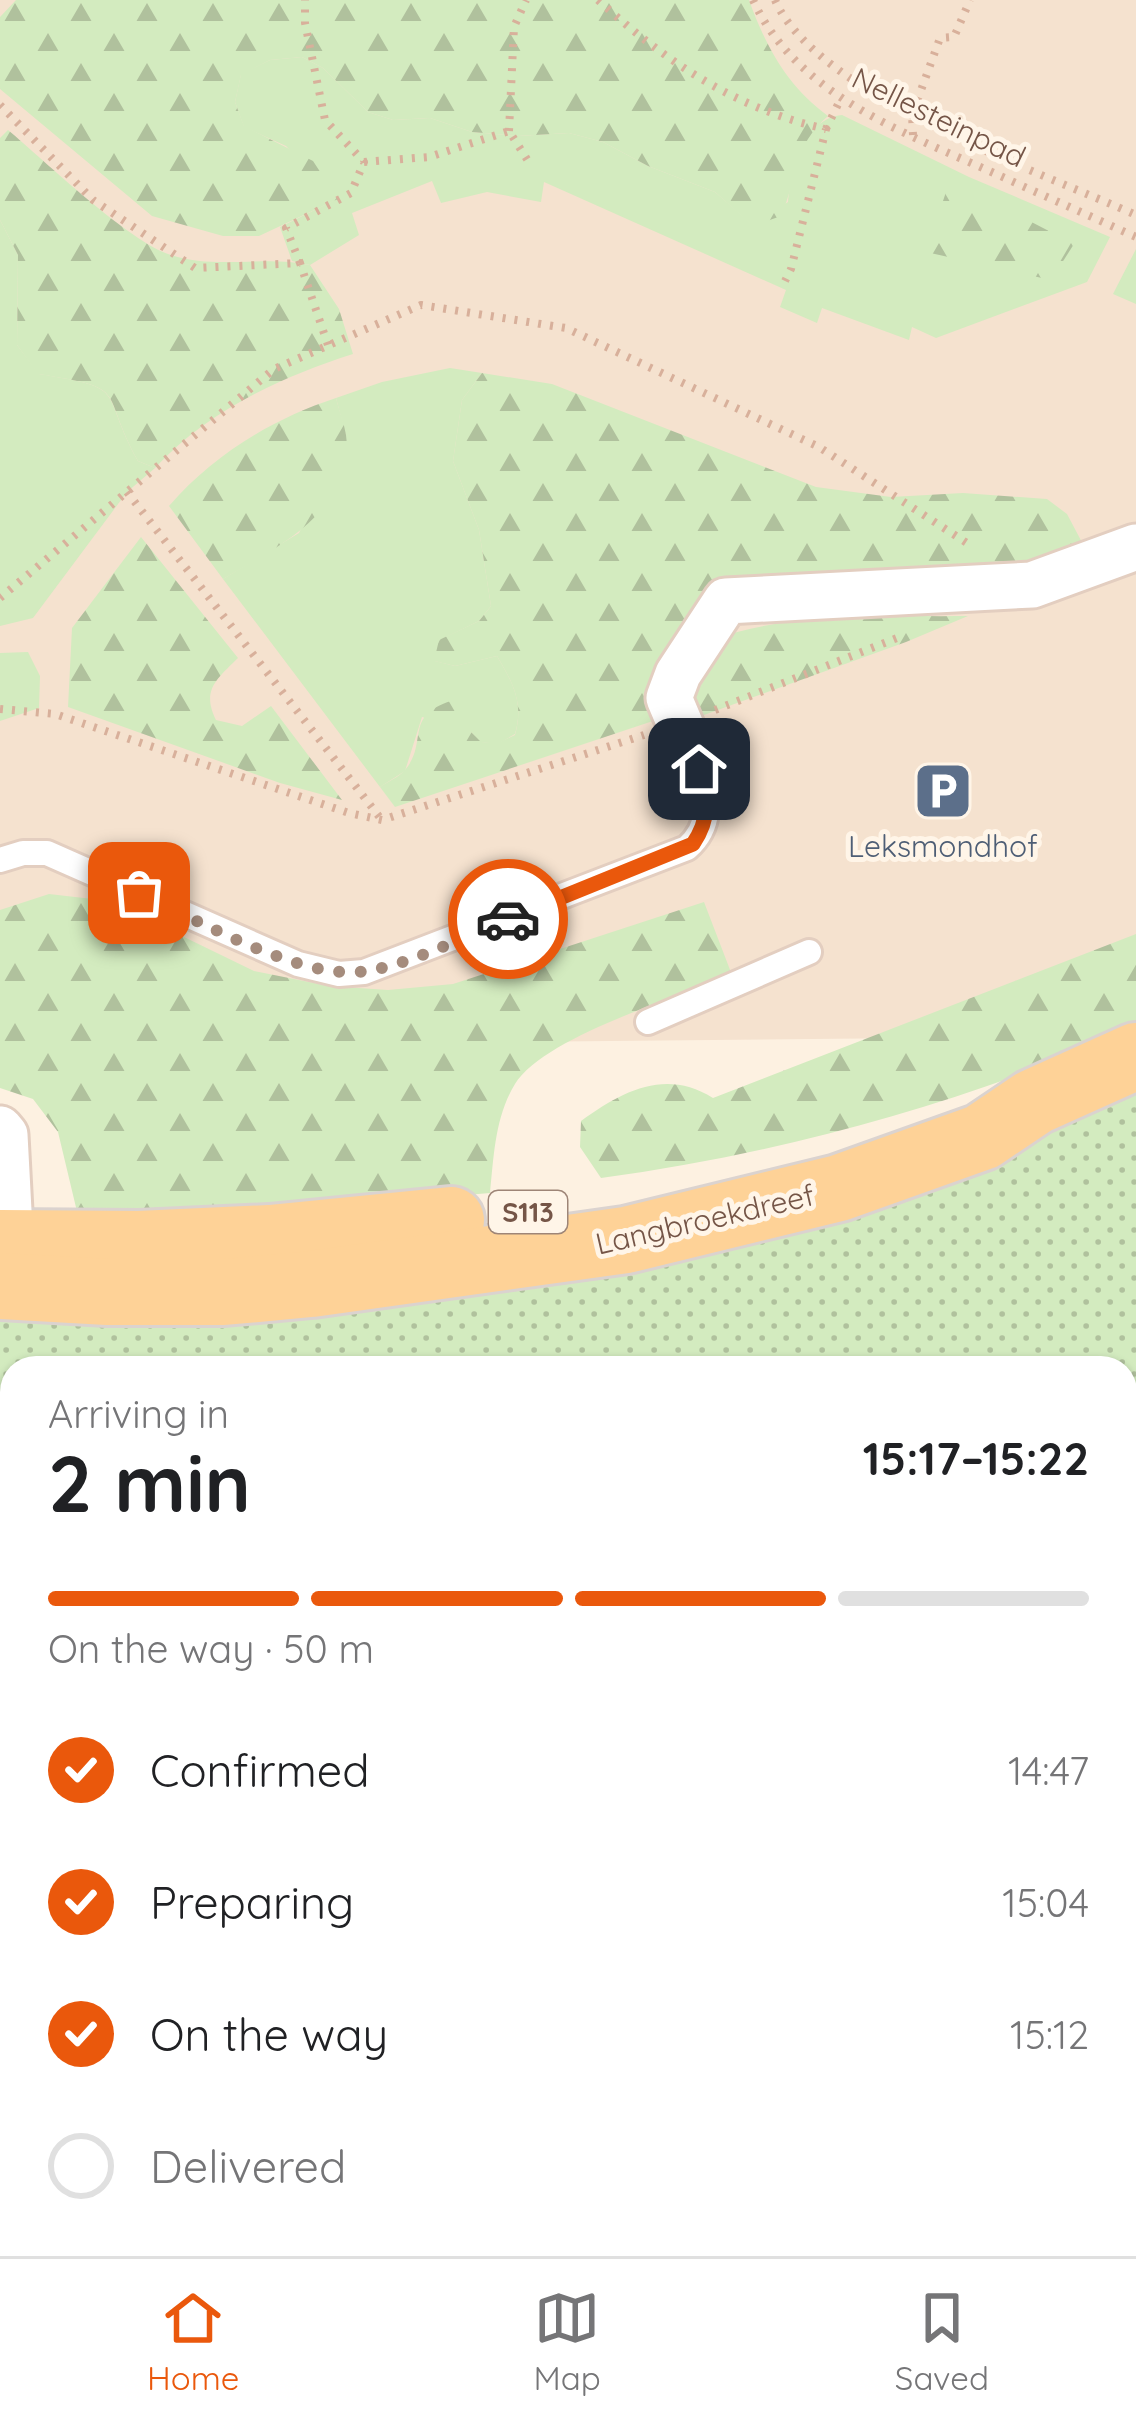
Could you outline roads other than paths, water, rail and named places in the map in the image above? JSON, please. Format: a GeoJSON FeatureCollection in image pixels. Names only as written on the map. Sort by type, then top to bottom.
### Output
{"type":"FeatureCollection","features":[{"type":"Feature","properties":{"kind":"main road","name":"Langbroekdreef"},"geometry":{"type":"LineString","coordinates":[[6,1264],[108,1292],[224,1292],[311,1285],[552,1241],[626,1240],[839,1188],[982,1138],[1034,1102],[1136,1056]]}},
{"type":"Feature","properties":{"kind":"main road","name":"Langbroekdreef"},"geometry":{"type":"LineString","coordinates":[[6,1264],[140,1244],[270,1238],[549,1210],[800,1160],[884,1141],[974,1111],[1034,1102]]}},
{"type":"Feature","properties":{"kind":"street"},"geometry":{"type":"LineString","coordinates":[[699,769],[669,698],[678,674],[726,602],[1032,585],[1136,547]]}},
{"type":"Feature","properties":{"kind":"street"},"geometry":{"type":"LineString","coordinates":[[0,1130],[5,1135],[6,1264]]}},
{"type":"Feature","properties":{"kind":"lane"},"geometry":{"type":"LineString","coordinates":[[0,860],[23,853],[47,854],[298,964],[339,974],[364,972],[686,848],[702,831],[706,816],[706,788],[699,769]]}},
{"type":"Feature","properties":{"kind":"lane"},"geometry":{"type":"LineString","coordinates":[[649,1022],[808,952]]}},
{"type":"Feature","properties":{"kind":"place","name":"Leksmondhof"},"geometry":{"type":"Point","coordinates":[943,791]}}]}
